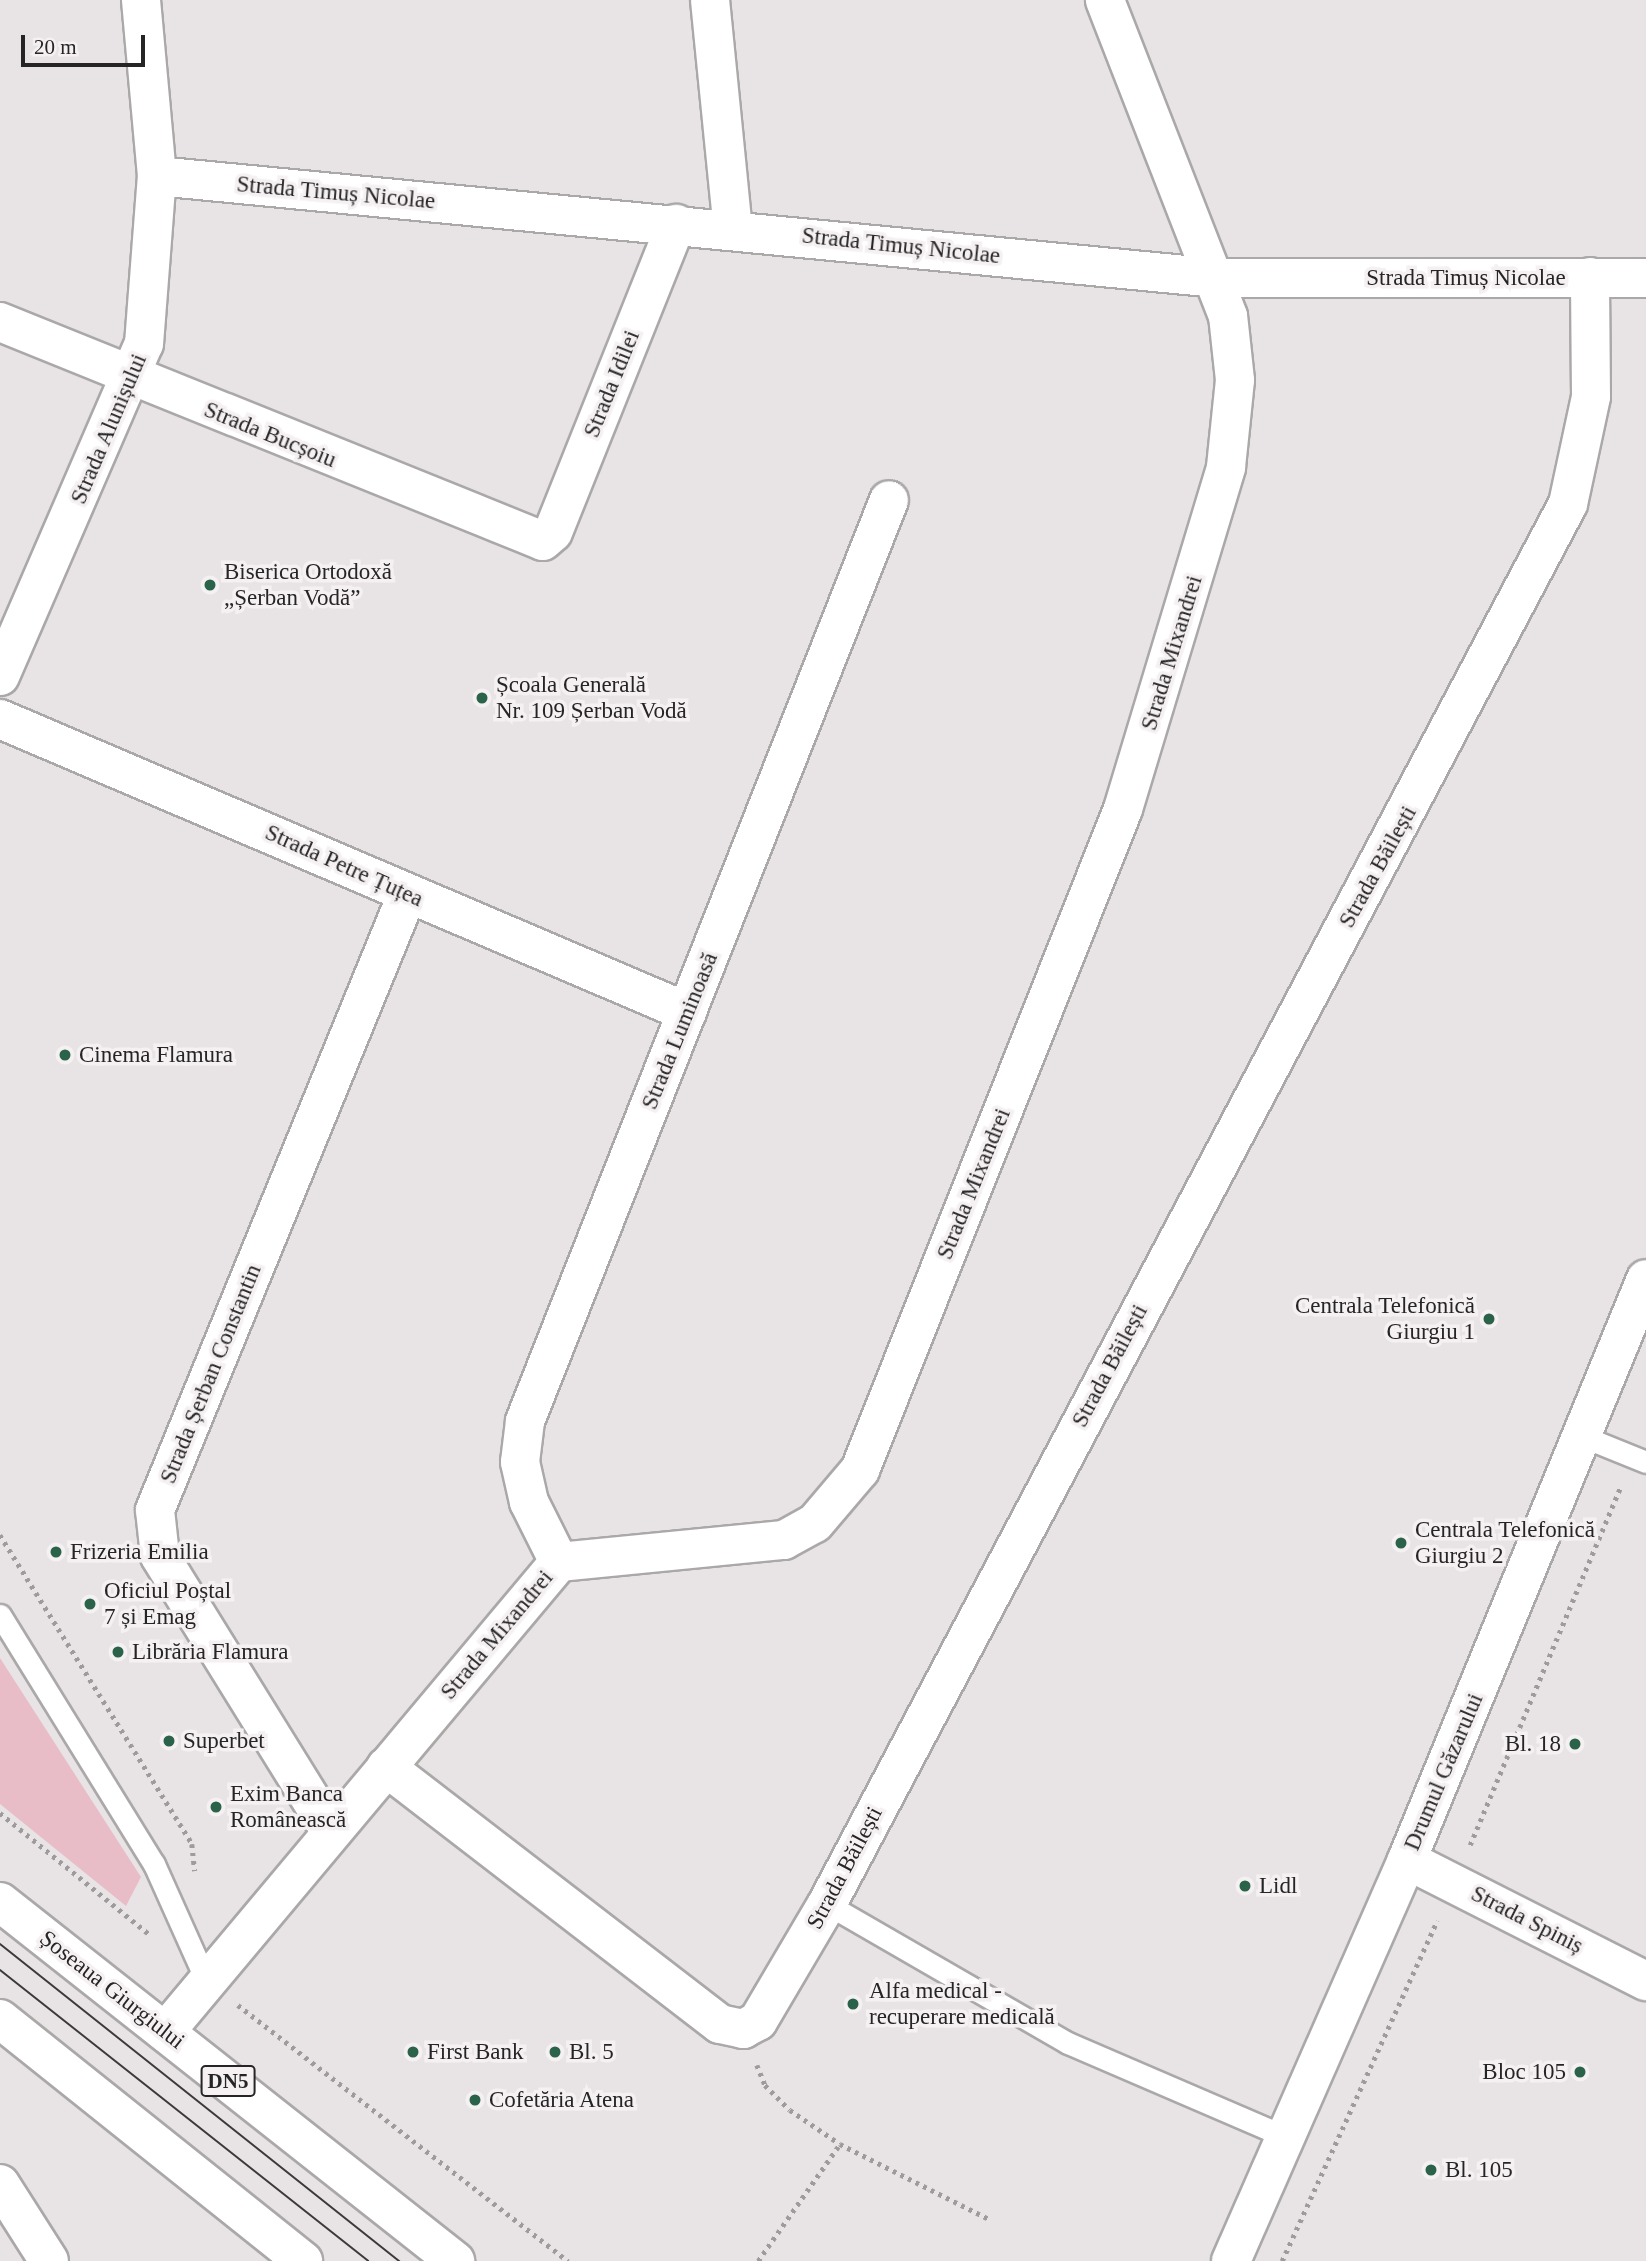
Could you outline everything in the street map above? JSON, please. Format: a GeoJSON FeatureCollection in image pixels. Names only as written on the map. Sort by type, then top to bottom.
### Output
{"type":"FeatureCollection","features":[{"type":"Feature","properties":{"kind":"street","name":"Strada Alunișului"},"geometry":{"type":"LineString","coordinates":[[0,676],[133,379],[150,310],[157,176],[141,0]]}},
{"type":"Feature","properties":{"kind":"street"},"geometry":{"type":"LineString","coordinates":[[710,0],[733,229]]}},
{"type":"Feature","properties":{"kind":"street","name":"Strada Mixandrei"},"geometry":{"type":"LineString","coordinates":[[166,2032],[206,1980],[559,1562],[784,1540],[815,1523],[860,1470],[1123,809],[1209,534],[1226,467],[1236,380],[1217,278],[1105,0]]}},
{"type":"Feature","properties":{"kind":"street","name":"Strada Timuș Nicolae"},"geometry":{"type":"LineString","coordinates":[[157,176],[733,229],[1217,278],[1646,278]]}},
{"type":"Feature","properties":{"kind":"street","name":"Strada Idilei"},"geometry":{"type":"LineString","coordinates":[[543,541],[553,532],[676,224]]}},
{"type":"Feature","properties":{"kind":"street","name":"Strada Băilești"},"geometry":{"type":"LineString","coordinates":[[743,2029],[758,2021],[782,1986],[827,1904],[1568,504],[1591,397],[1590,277]]}},
{"type":"Feature","properties":{"kind":"street","name":"Strada Bucșoiu"},"geometry":{"type":"LineString","coordinates":[[0,322],[133,379],[543,541]]}},
{"type":"Feature","properties":{"kind":"street","name":"Strada Luminoasă"},"geometry":{"type":"LineString","coordinates":[[559,1562],[529,1502],[520,1462],[525,1421],[889,500]]}},
{"type":"Feature","properties":{"kind":"street","name":"Strada Petre Țuțea"},"geometry":{"type":"LineString","coordinates":[[0,719],[407,895],[687,1012]]}},
{"type":"Feature","properties":{"kind":"street","name":"Strada Șerban Constantin"},"geometry":{"type":"LineString","coordinates":[[331,1832],[160,1556],[155,1510],[407,895]]}},
{"type":"Feature","properties":{"kind":"street","name":"Drumul Găzarului"},"geometry":{"type":"LineString","coordinates":[[1231,2261],[1407,1860],[1584,1437],[1646,1279]]}},
{"type":"Feature","properties":{"kind":"street"},"geometry":{"type":"LineString","coordinates":[[386,1767],[720,2024],[743,2029]]}},
{"type":"Feature","properties":{"kind":"street","name":"Strada Spiniș"},"geometry":{"type":"LineString","coordinates":[[1407,1860],[1646,1981]]}},
{"type":"Feature","properties":{"kind":"street","name":"Șoseaua Giurgiului"},"geometry":{"type":"LineString","coordinates":[[0,1902],[455,2261]]}},
{"type":"Feature","properties":{"kind":"street"},"geometry":{"type":"LineString","coordinates":[[0,2019],[303,2261]]}},
{"type":"Feature","properties":{"kind":"street"},"geometry":{"type":"LineString","coordinates":[[0,2184],[49,2261]]}},
{"type":"Feature","properties":{"kind":"lane"},"geometry":{"type":"LineString","coordinates":[[1584,1437],[1646,1462]]}},
{"type":"Feature","properties":{"kind":"lane"},"geometry":{"type":"LineString","coordinates":[[0,1615],[154,1864],[206,1980]]}},
{"type":"Feature","properties":{"kind":"lane"},"geometry":{"type":"LineString","coordinates":[[827,1904],[1068,2043],[1286,2137]]}},
{"type":"Feature","properties":{"kind":"path"},"geometry":{"type":"LineString","coordinates":[[0,1814],[152,1936]]}},
{"type":"Feature","properties":{"kind":"path"},"geometry":{"type":"LineString","coordinates":[[206,1980],[568,2261]]}},
{"type":"Feature","properties":{"kind":"path"},"geometry":{"type":"LineString","coordinates":[[743,2029],[765,2085],[840,2144],[991,2220]]}},
{"type":"Feature","properties":{"kind":"path"},"geometry":{"type":"LineString","coordinates":[[758,2261],[840,2144]]}},
{"type":"Feature","properties":{"kind":"shaded area"},"geometry":{"type":"Polygon","coordinates":[[[0,1658],[141,1877],[126,1906],[0,1804],[0,1658]]]}},
{"type":"Feature","properties":{"kind":"tram line"},"geometry":{"type":"LineString","coordinates":[[0,1944],[399,2261]]}},
{"type":"Feature","properties":{"kind":"tram line"},"geometry":{"type":"LineString","coordinates":[[0,1970],[368,2261]]}},
{"type":"Feature","properties":{"kind":"place","name":"Biserica Ortodoxă „Șerban Vodă”"},"geometry":{"type":"Point","coordinates":[210,585]}},
{"type":"Feature","properties":{"kind":"place","name":"Școala Generală Nr. 109 Șerban Vodă"},"geometry":{"type":"Point","coordinates":[482,698]}},
{"type":"Feature","properties":{"kind":"place","name":"Cinema Flamura"},"geometry":{"type":"Point","coordinates":[65,1055]}},
{"type":"Feature","properties":{"kind":"place","name":"Centrala Telefonică Giurgiu 1"},"geometry":{"type":"Point","coordinates":[1489,1319]}},
{"type":"Feature","properties":{"kind":"place","name":"Centrala Telefonică Giurgiu 2"},"geometry":{"type":"Point","coordinates":[1401,1543]}},
{"type":"Feature","properties":{"kind":"place","name":"Frizeria Emilia"},"geometry":{"type":"Point","coordinates":[56,1552]}},
{"type":"Feature","properties":{"kind":"place","name":"Oficiul Poștal 7 și Emag"},"geometry":{"type":"Point","coordinates":[90,1604]}},
{"type":"Feature","properties":{"kind":"place","name":"Librăria Flamura"},"geometry":{"type":"Point","coordinates":[118,1652]}},
{"type":"Feature","properties":{"kind":"place","name":"Superbet"},"geometry":{"type":"Point","coordinates":[169,1741]}},
{"type":"Feature","properties":{"kind":"place","name":"Bl. 18"},"geometry":{"type":"Point","coordinates":[1575,1744]}},
{"type":"Feature","properties":{"kind":"place","name":"Exim Banca Românească"},"geometry":{"type":"Point","coordinates":[216,1807]}},
{"type":"Feature","properties":{"kind":"place","name":"Lidl"},"geometry":{"type":"Point","coordinates":[1245,1886]}},
{"type":"Feature","properties":{"kind":"place","name":"Alfa medical - recuperare medicală"},"geometry":{"type":"Point","coordinates":[853,2004]}},
{"type":"Feature","properties":{"kind":"place","name":"First Bank"},"geometry":{"type":"Point","coordinates":[413,2052]}},
{"type":"Feature","properties":{"kind":"place","name":"Bl. 5"},"geometry":{"type":"Point","coordinates":[555,2052]}},
{"type":"Feature","properties":{"kind":"place","name":"Bloc 105"},"geometry":{"type":"Point","coordinates":[1580,2072]}},
{"type":"Feature","properties":{"kind":"place","name":"Cofetăria Atena"},"geometry":{"type":"Point","coordinates":[475,2100]}},
{"type":"Feature","properties":{"kind":"place","name":"Bl. 105"},"geometry":{"type":"Point","coordinates":[1431,2170]}}]}
